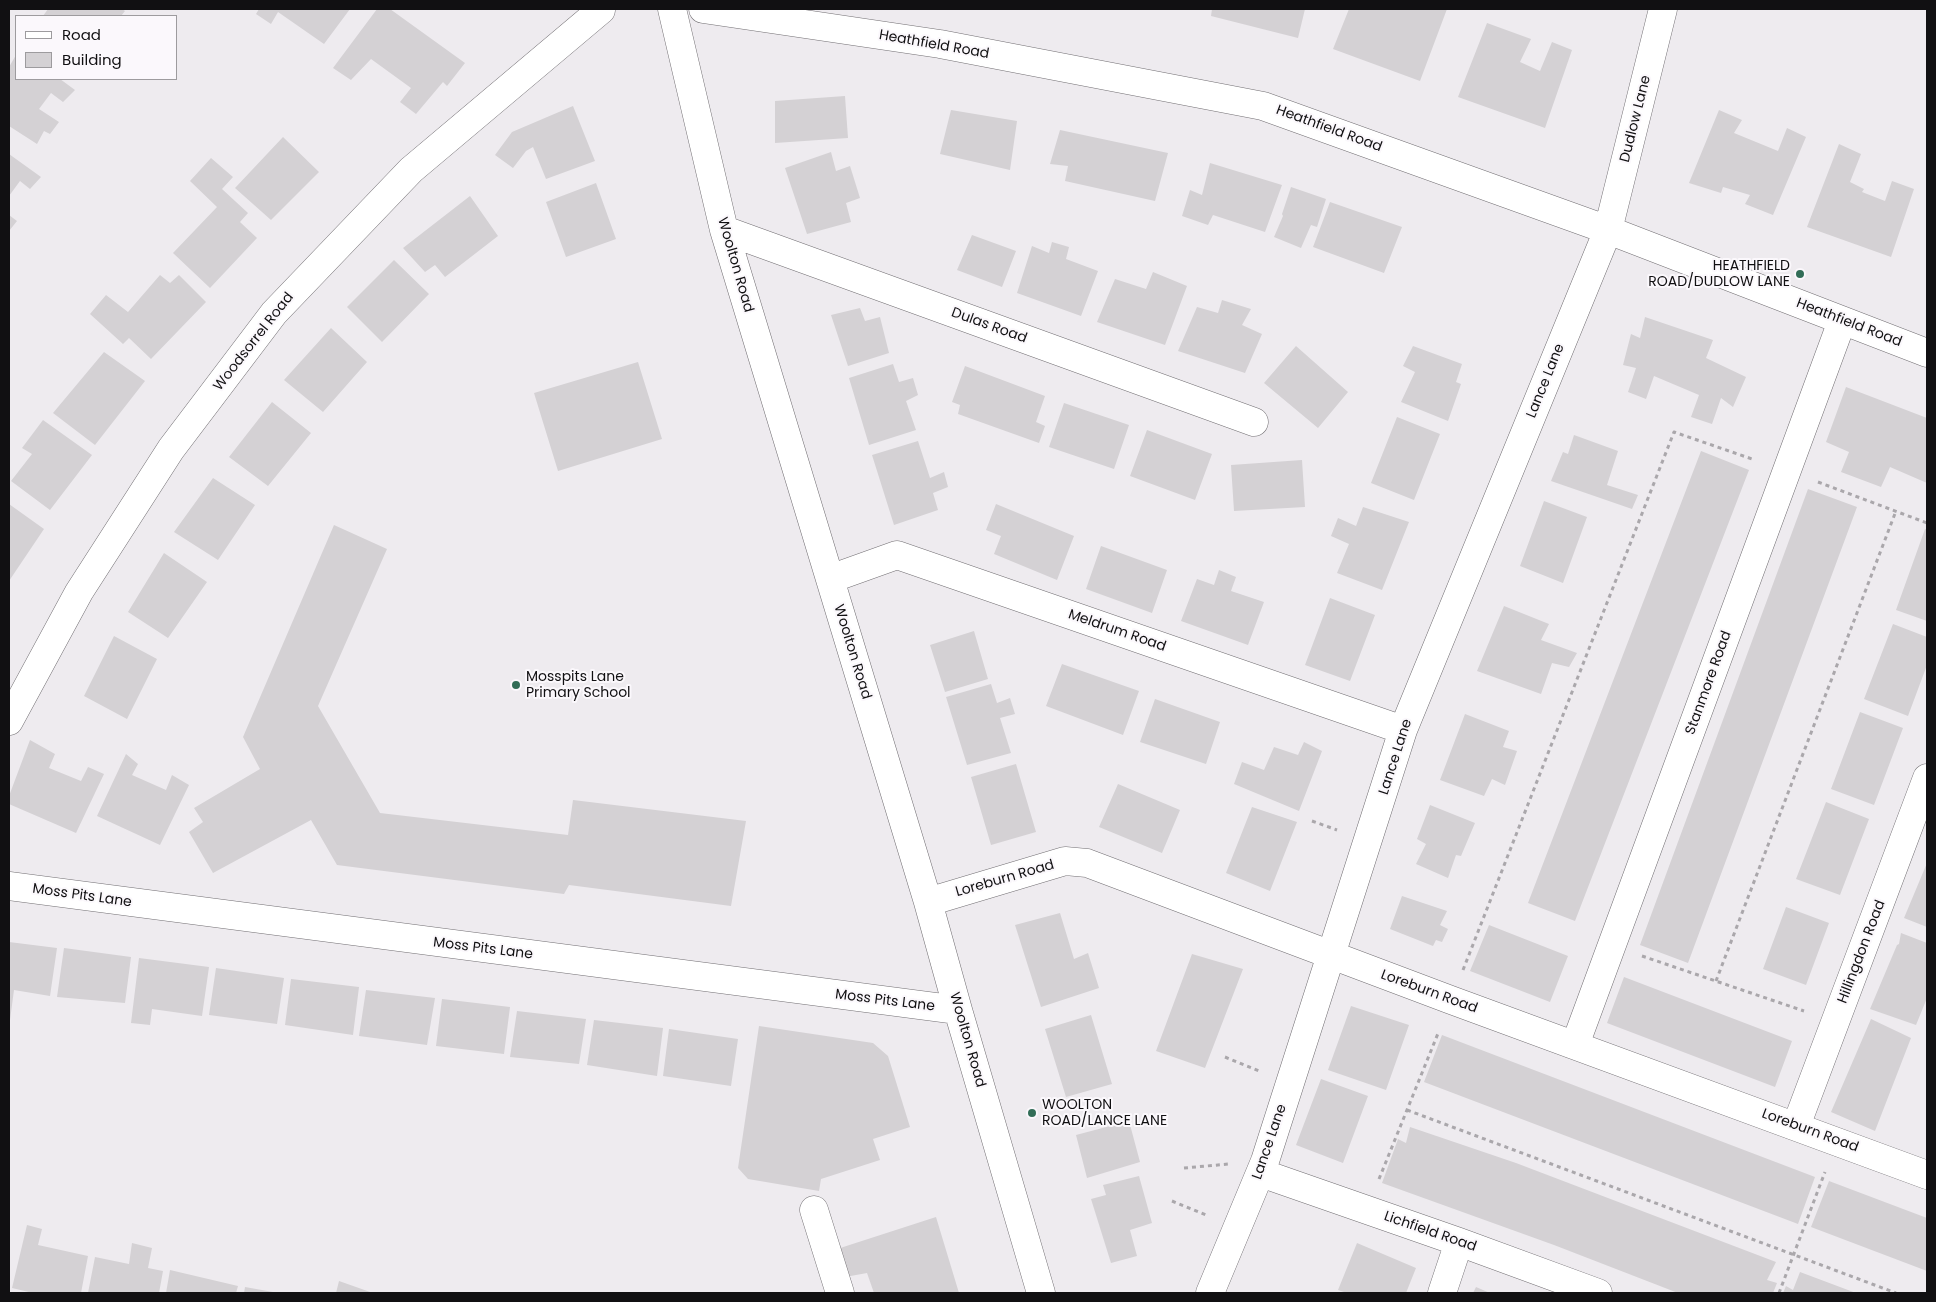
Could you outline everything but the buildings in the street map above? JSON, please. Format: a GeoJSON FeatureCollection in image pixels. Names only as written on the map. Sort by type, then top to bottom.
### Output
{"type":"FeatureCollection","features":[{"type":"Feature","properties":{"kind":"street","name":"Woodsorrel Road"},"geometry":{"type":"LineString","coordinates":[[9,721],[78,592],[171,449],[274,313],[411,170],[604,9]]}},
{"type":"Feature","properties":{"kind":"street","name":"Woolton Road"},"geometry":{"type":"LineString","coordinates":[[672,9],[724,230],[928,902],[1041,1293]]}},
{"type":"Feature","properties":{"kind":"street","name":"Heathfield Road"},"geometry":{"type":"LineString","coordinates":[[703,9],[940,44],[1263,106],[1608,230],[1927,353]]}},
{"type":"Feature","properties":{"kind":"street","name":"Dudlow Lane"},"geometry":{"type":"LineString","coordinates":[[1608,230],[1663,9]]}},
{"type":"Feature","properties":{"kind":"street","name":"Dulas Road"},"geometry":{"type":"LineString","coordinates":[[724,230],[1254,422]]}},
{"type":"Feature","properties":{"kind":"street","name":"Lance Lane"},"geometry":{"type":"LineString","coordinates":[[1210,1293],[1261,1173],[1403,730],[1608,230]]}},
{"type":"Feature","properties":{"kind":"street","name":"Stanmore Road"},"geometry":{"type":"LineString","coordinates":[[1575,1045],[1842,321]]}},
{"type":"Feature","properties":{"kind":"street","name":"Meldrum Road"},"geometry":{"type":"LineString","coordinates":[[830,579],[897,555],[1403,730]]}},
{"type":"Feature","properties":{"kind":"street","name":"Hillingdon Road"},"geometry":{"type":"LineString","coordinates":[[1796,1126],[1927,778]]}},
{"type":"Feature","properties":{"kind":"street","name":"Loreburn Road"},"geometry":{"type":"LineString","coordinates":[[928,902],[1065,861],[1086,863],[1927,1175]]}},
{"type":"Feature","properties":{"kind":"street","name":"Moss Pits Lane"},"geometry":{"type":"LineString","coordinates":[[9,886],[958,1010]]}},
{"type":"Feature","properties":{"kind":"street","name":"Lichfield Road"},"geometry":{"type":"LineString","coordinates":[[1261,1173],[1598,1293]]}},
{"type":"Feature","properties":{"kind":"street"},"geometry":{"type":"LineString","coordinates":[[814,1210],[840,1293]]}},
{"type":"Feature","properties":{"kind":"street"},"geometry":{"type":"LineString","coordinates":[[1442,1293],[1459,1242]]}},
{"type":"Feature","properties":{"kind":"path"},"geometry":{"type":"LineString","coordinates":[[1366,1210],[1451,1000],[1674,432],[1927,522]]}},
{"type":"Feature","properties":{"kind":"path"},"geometry":{"type":"LineString","coordinates":[[1716,981],[1896,511]]}},
{"type":"Feature","properties":{"kind":"path"},"geometry":{"type":"LineString","coordinates":[[1612,945],[1835,1022]]}},
{"type":"Feature","properties":{"kind":"path"},"geometry":{"type":"LineString","coordinates":[[1407,1110],[1896,1293]]}},
{"type":"Feature","properties":{"kind":"path"},"geometry":{"type":"LineString","coordinates":[[1779,1293],[1837,1141]]}},
{"type":"Feature","properties":{"kind":"place","name":"HEATHFIELD ROAD/DUDLOW LANE"},"geometry":{"type":"Point","coordinates":[1800,274]}},
{"type":"Feature","properties":{"kind":"place","name":"Mosspits Lane Primary School"},"geometry":{"type":"Point","coordinates":[516,685]}},
{"type":"Feature","properties":{"kind":"place","name":"WOOLTON ROAD/LANCE LANE"},"geometry":{"type":"Point","coordinates":[1032,1113]}}]}
